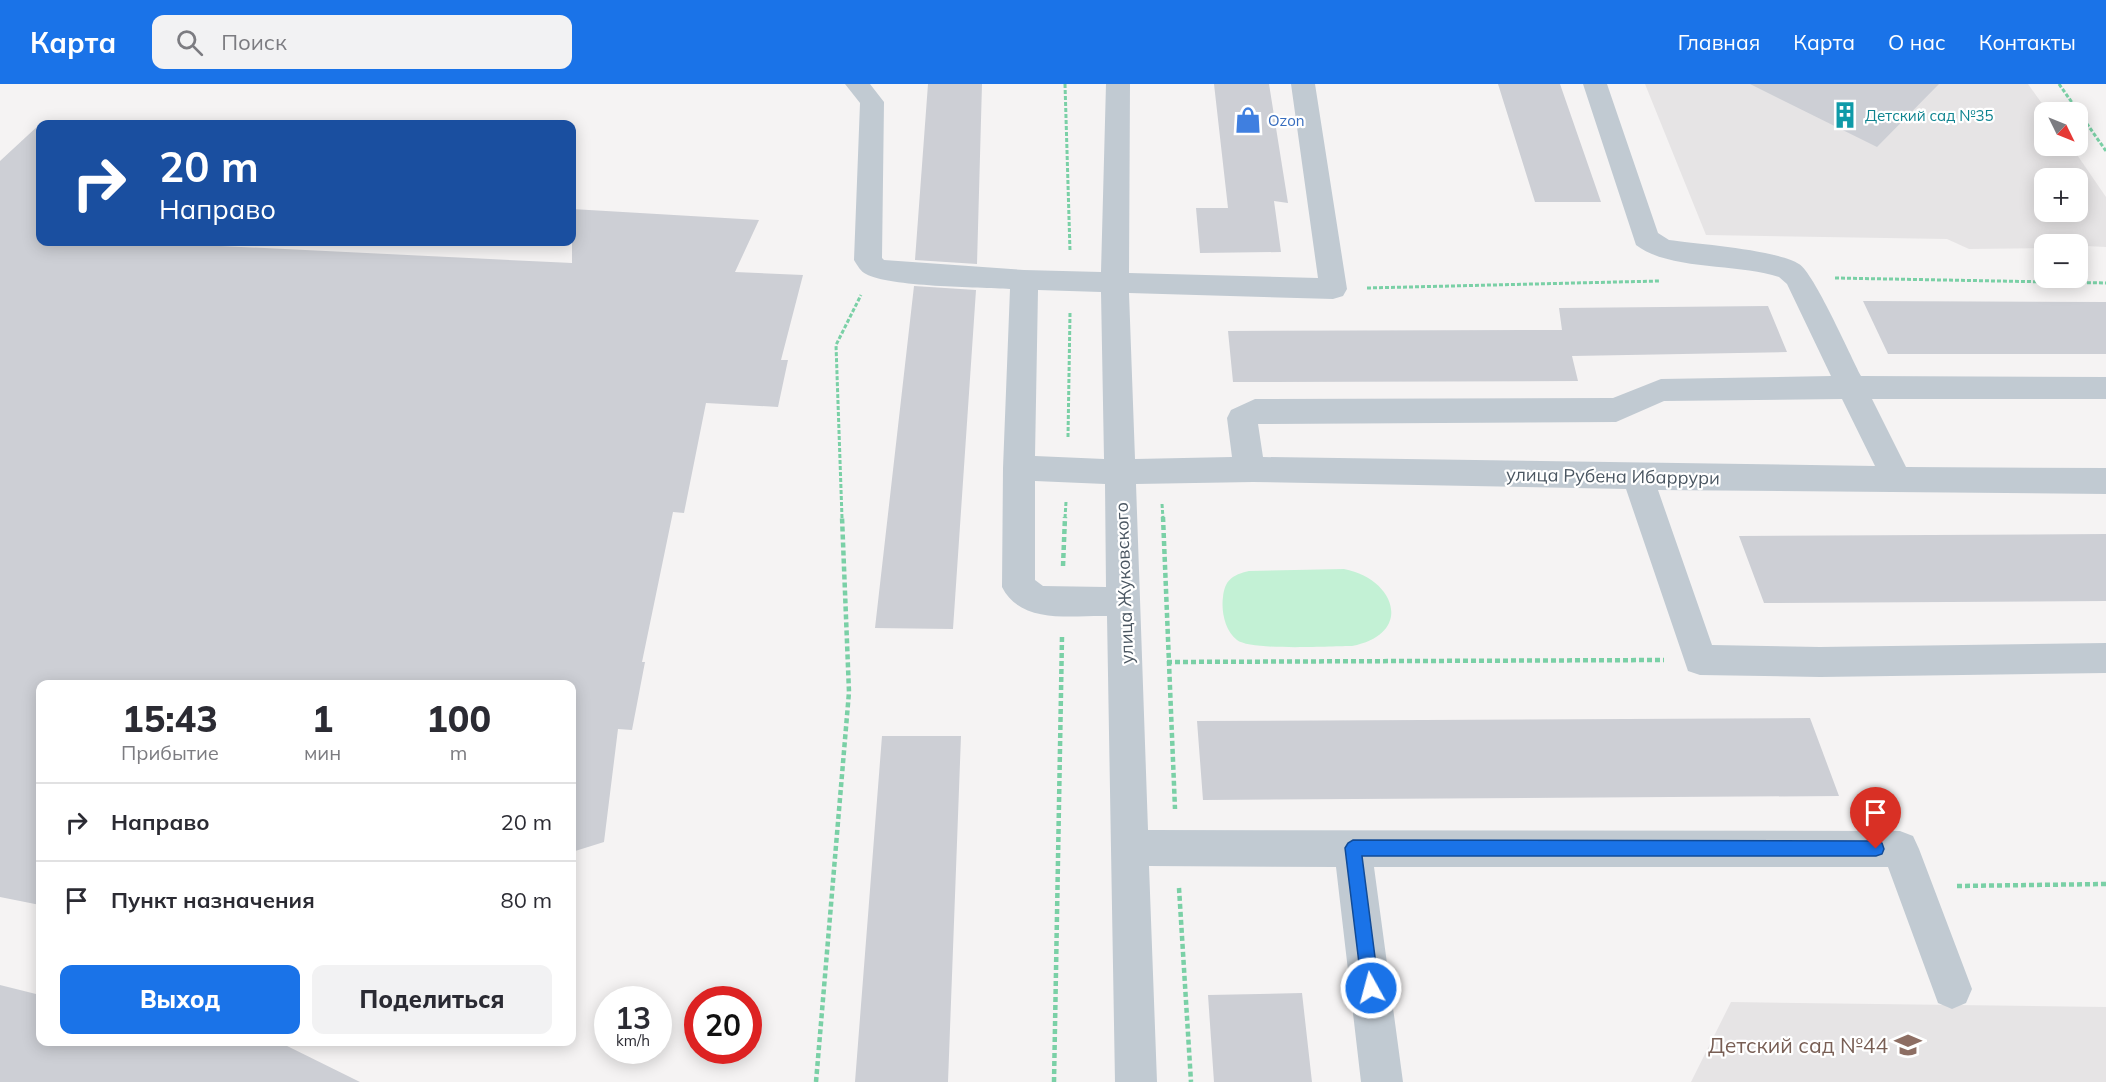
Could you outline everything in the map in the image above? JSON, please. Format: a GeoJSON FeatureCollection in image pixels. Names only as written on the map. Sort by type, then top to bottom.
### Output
{"type":"FeatureCollection","features":[{"type":"Feature","properties":{"kind":"street"},"geometry":{"type":"LineString","coordinates":[[857,84],[872,102],[868,260],[874,267],[886,271],[1024,280],[1333,289],[1303,84]]}},
{"type":"Feature","properties":{"kind":"street","name":"улица Жуковского"},"geometry":{"type":"LineString","coordinates":[[1118,84],[1115,283],[1136,1082]]}},
{"type":"Feature","properties":{"kind":"street"},"geometry":{"type":"LineString","coordinates":[[1595,84],[1646,238],[1654,245],[1667,249],[1774,265],[1789,270],[1798,278],[1897,479]]}},
{"type":"Feature","properties":{"kind":"street"},"geometry":{"type":"LineString","coordinates":[[1024,280],[1019,468],[1019,587],[1037,600],[1125,602]]}},
{"type":"Feature","properties":{"kind":"street"},"geometry":{"type":"LineString","coordinates":[[1253,469],[1246,454],[1242,418],[1255,411],[1616,410],[1661,390],[1851,387],[2106,388]]}},
{"type":"Feature","properties":{"kind":"street","name":"улица Рубена Ибаррури"},"geometry":{"type":"LineString","coordinates":[[1019,468],[1120,472],[1253,469],[1638,477],[2106,481]]}},
{"type":"Feature","properties":{"kind":"street"},"geometry":{"type":"LineString","coordinates":[[1638,477],[1700,660],[1820,662],[2106,658]]}},
{"type":"Feature","properties":{"kind":"street"},"geometry":{"type":"LineString","coordinates":[[1131,848],[1900,849],[1952,989]]}},
{"type":"Feature","properties":{"kind":"street"},"geometry":{"type":"LineString","coordinates":[[1353,848],[1382,1082]]}},
{"type":"Feature","properties":{"kind":"path"},"geometry":{"type":"LineString","coordinates":[[2059,84],[2106,151]]}},
{"type":"Feature","properties":{"kind":"path"},"geometry":{"type":"LineString","coordinates":[[816,1082],[849,692],[836,345],[874,267]]}},
{"type":"Feature","properties":{"kind":"path"},"geometry":{"type":"LineString","coordinates":[[1161,470],[1177,848],[1191,1082]]}},
{"type":"Feature","properties":{"kind":"path"},"geometry":{"type":"LineString","coordinates":[[1126,663],[1700,660]]}},
{"type":"Feature","properties":{"kind":"path"},"geometry":{"type":"LineString","coordinates":[[1914,886],[2106,884]]}},
{"type":"Feature","properties":{"kind":"shaded area"},"geometry":{"type":"Polygon","coordinates":[[[1645,84],[2028,84],[2041,102],[2034,102],[2034,156],[2078,156],[2086,168],[2034,168],[2034,222],[2088,222],[2088,171],[2106,197],[2106,247],[2088,246],[2088,234],[2034,234],[2034,248],[1969,249],[1947,239],[1706,235],[1645,84]]]}},
{"type":"Feature","properties":{"kind":"shaded area","name":"Детский сад №44"},"geometry":{"type":"Polygon","coordinates":[[[1731,1002],[2106,1007],[2106,1082],[1691,1082],[1731,1002]]]}},
{"type":"Feature","properties":{"kind":"green space"},"geometry":{"type":"Polygon","coordinates":[[[1344,569],[1362,575],[1376,584],[1386,595],[1391,607],[1390,619],[1384,630],[1372,640],[1352,646],[1258,646],[1237,640],[1229,631],[1223,614],[1224,591],[1230,579],[1238,574],[1249,571],[1344,569]]]}},
{"type":"Feature","properties":{"kind":"building"},"geometry":{"type":"Polygon","coordinates":[[[928,84],[982,84],[977,264],[915,260],[928,84]]]}},
{"type":"Feature","properties":{"kind":"building"},"geometry":{"type":"Polygon","coordinates":[[[1214,84],[1269,84],[1288,203],[1274,201],[1281,252],[1200,253],[1196,208],[1228,208],[1214,84]]]}},
{"type":"Feature","properties":{"kind":"building"},"geometry":{"type":"Polygon","coordinates":[[[1498,84],[1560,84],[1601,202],[1535,202],[1498,84]]]}},
{"type":"Feature","properties":{"kind":"building"},"geometry":{"type":"Polygon","coordinates":[[[1750,84],[1939,84],[1877,147],[1750,84]]]}},
{"type":"Feature","properties":{"kind":"building"},"geometry":{"type":"Polygon","coordinates":[[[36,128],[36,246],[222,246],[572,263],[572,246],[576,246],[576,209],[759,220],[735,272],[803,275],[781,360],[788,360],[778,407],[706,403],[684,513],[673,512],[642,662],[645,662],[632,730],[618,729],[604,842],[576,851],[576,680],[36,680],[36,904],[0,897],[0,161],[36,128]]]}},
{"type":"Feature","properties":{"kind":"building"},"geometry":{"type":"Polygon","coordinates":[[[914,286],[976,290],[953,629],[875,628],[914,286]]]}},
{"type":"Feature","properties":{"kind":"building"},"geometry":{"type":"Polygon","coordinates":[[[1863,301],[2106,302],[2106,354],[1888,354],[1863,301]]]}},
{"type":"Feature","properties":{"kind":"building"},"geometry":{"type":"Polygon","coordinates":[[[1768,306],[1787,352],[1572,356],[1578,381],[1233,382],[1228,331],[1562,330],[1559,308],[1768,306]]]}},
{"type":"Feature","properties":{"kind":"building"},"geometry":{"type":"Polygon","coordinates":[[[2106,534],[2106,601],[1764,603],[1739,536],[2106,534]]]}},
{"type":"Feature","properties":{"kind":"building"},"geometry":{"type":"Polygon","coordinates":[[[1810,718],[1839,796],[1203,800],[1197,721],[1810,718]]]}},
{"type":"Feature","properties":{"kind":"building"},"geometry":{"type":"Polygon","coordinates":[[[882,736],[961,736],[948,1082],[855,1082],[882,736]]]}},
{"type":"Feature","properties":{"kind":"building"},"geometry":{"type":"Polygon","coordinates":[[[0,985],[36,994],[36,1046],[287,1046],[360,1082],[0,1082],[0,985]]]}},
{"type":"Feature","properties":{"kind":"building"},"geometry":{"type":"Polygon","coordinates":[[[1302,993],[1312,1082],[1214,1082],[1208,995],[1302,993]]]}},
{"type":"Feature","properties":{"kind":"place","name":"Детский сад №35"},"geometry":{"type":"Point","coordinates":[1845,115]}},
{"type":"Feature","properties":{"kind":"place","name":"Ozon"},"geometry":{"type":"Point","coordinates":[1248,120]}},
{"type":"Feature","properties":{"kind":"place","name":"Детский сад №44"},"geometry":{"type":"Point","coordinates":[1908,1045]}},
{"type":"Feature","properties":{"kind":"route"},"geometry":{"type":"LineString","coordinates":[[1371,988],[1353,848],[1876,849]]}}]}
